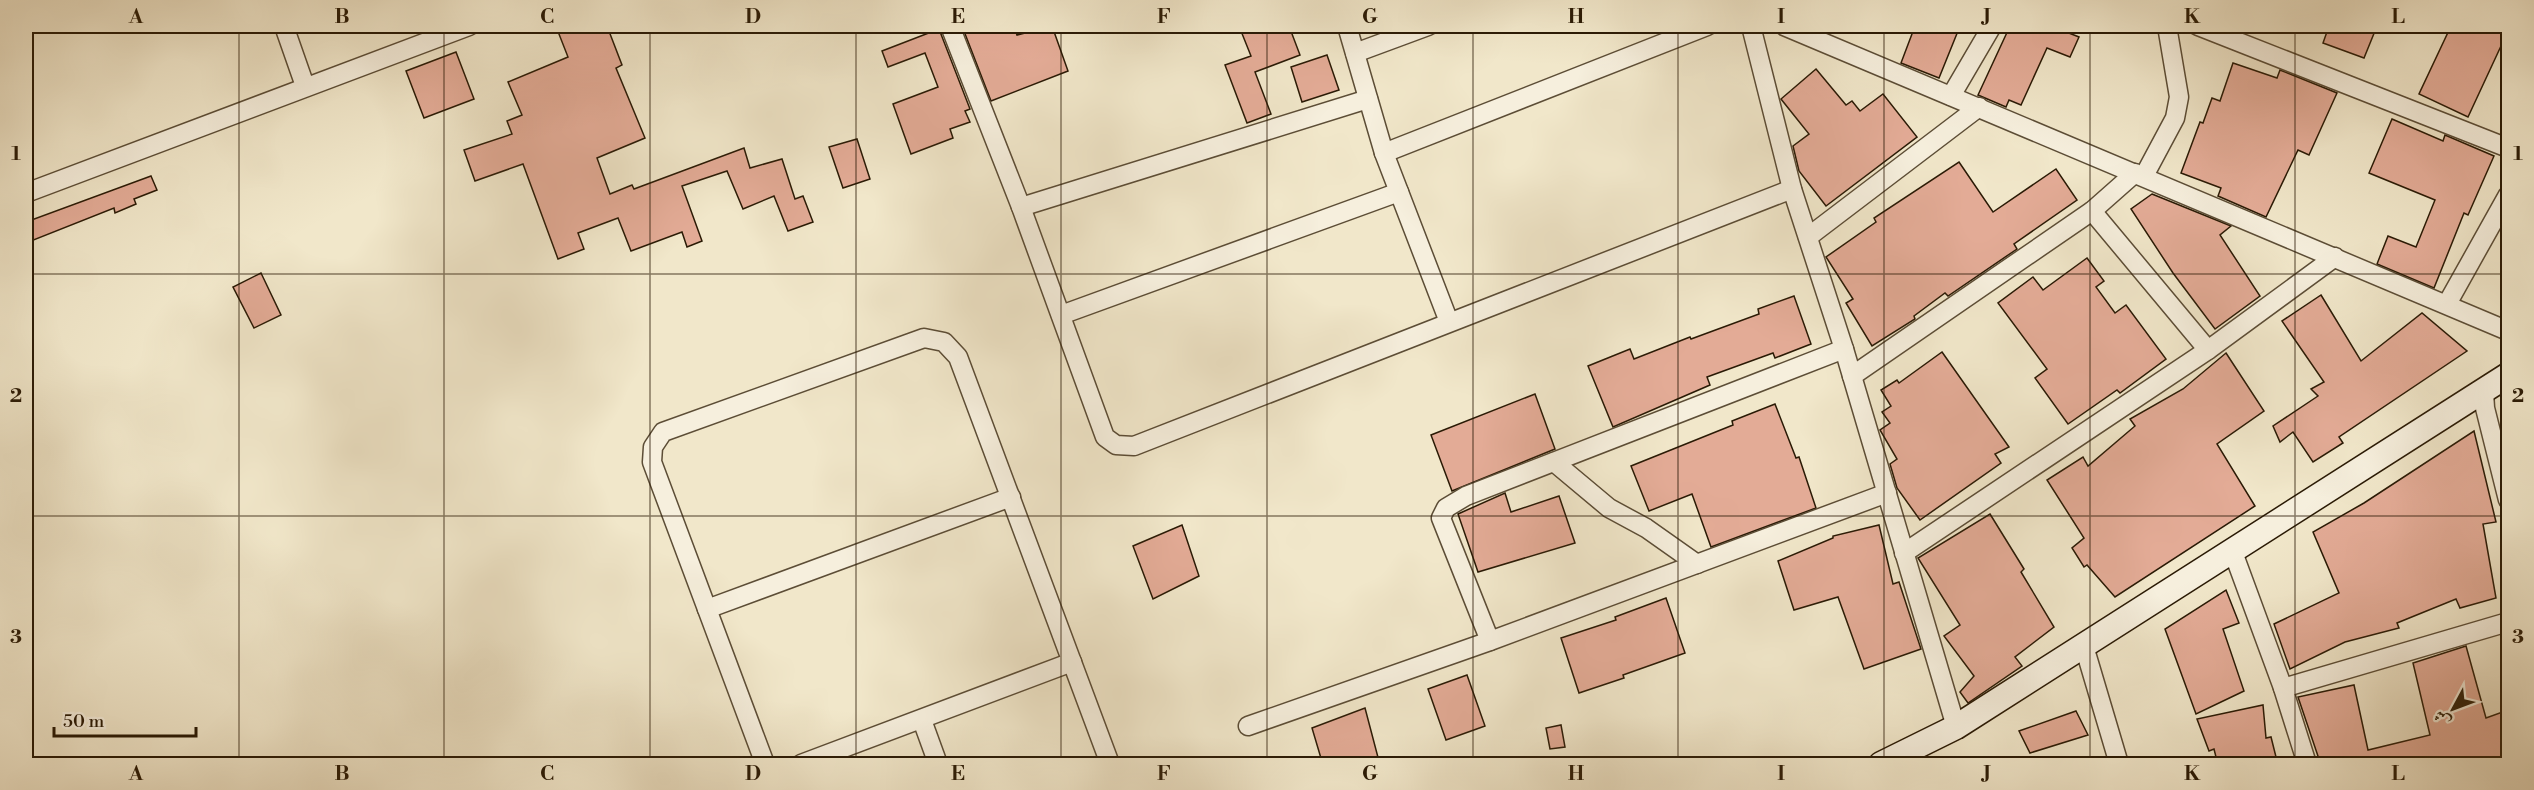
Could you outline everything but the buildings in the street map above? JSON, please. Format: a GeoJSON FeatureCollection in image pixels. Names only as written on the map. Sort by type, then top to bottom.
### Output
{"type":"FeatureCollection","features":[{"type":"Feature","properties":{"kind":"street"},"geometry":{"type":"LineString","coordinates":[[284,26],[305,86]]}},
{"type":"Feature","properties":{"kind":"street"},"geometry":{"type":"LineString","coordinates":[[26,193],[469,26]]}},
{"type":"Feature","properties":{"kind":"street"},"geometry":{"type":"LineString","coordinates":[[950,26],[1021,207],[1105,437],[1116,445],[1134,446],[1792,189]]}},
{"type":"Feature","properties":{"kind":"street"},"geometry":{"type":"LineString","coordinates":[[1347,26],[1384,153],[1449,322]]}},
{"type":"Feature","properties":{"kind":"street"},"geometry":{"type":"LineString","coordinates":[[1355,53],[1428,26]]}},
{"type":"Feature","properties":{"kind":"street"},"geometry":{"type":"LineString","coordinates":[[1384,153],[1707,26]]}},
{"type":"Feature","properties":{"kind":"street"},"geometry":{"type":"LineString","coordinates":[[1751,26],[1792,189],[1844,349],[1956,727]]}},
{"type":"Feature","properties":{"kind":"street"},"geometry":{"type":"LineString","coordinates":[[1784,26],[2508,331]]}},
{"type":"Feature","properties":{"kind":"street"},"geometry":{"type":"LineString","coordinates":[[1952,96],[1992,26]]}},
{"type":"Feature","properties":{"kind":"street"},"geometry":{"type":"LineString","coordinates":[[1852,376],[2092,211],[2139,175],[2175,118],[2178,97],[2167,26]]}},
{"type":"Feature","properties":{"kind":"street"},"geometry":{"type":"LineString","coordinates":[[2198,26],[2508,148]]}},
{"type":"Feature","properties":{"kind":"street"},"geometry":{"type":"LineString","coordinates":[[1021,207],[1368,99]]}},
{"type":"Feature","properties":{"kind":"street"},"geometry":{"type":"LineString","coordinates":[[1808,237],[1979,107]]}},
{"type":"Feature","properties":{"kind":"street"},"geometry":{"type":"LineString","coordinates":[[1061,315],[1399,192]]}},
{"type":"Feature","properties":{"kind":"street"},"geometry":{"type":"LineString","coordinates":[[2447,304],[2508,195]]}},
{"type":"Feature","properties":{"kind":"street"},"geometry":{"type":"LineString","coordinates":[[2092,211],[2208,350]]}},
{"type":"Feature","properties":{"kind":"street"},"geometry":{"type":"LineString","coordinates":[[1904,553],[2208,350],[2335,257]]}},
{"type":"Feature","properties":{"kind":"street"},"geometry":{"type":"LineString","coordinates":[[765,765],[652,462],[653,447],[663,432],[924,338],[944,342],[958,357],[1110,765]]}},
{"type":"Feature","properties":{"kind":"street"},"geometry":{"type":"LineString","coordinates":[[1490,641],[1441,518],[1446,508],[1466,496],[1844,349]]}},
{"type":"Feature","properties":{"kind":"street"},"geometry":{"type":"LineString","coordinates":[[1881,765],[1956,727],[2508,375]]}},
{"type":"Feature","properties":{"kind":"street"},"geometry":{"type":"LineString","coordinates":[[2484,392],[2485,408],[2508,500]]}},
{"type":"Feature","properties":{"kind":"street"},"geometry":{"type":"LineString","coordinates":[[1554,462],[1609,508],[1646,528],[1697,564]]}},
{"type":"Feature","properties":{"kind":"street"},"geometry":{"type":"LineString","coordinates":[[1248,726],[1490,641],[1887,493]]}},
{"type":"Feature","properties":{"kind":"street"},"geometry":{"type":"LineString","coordinates":[[707,609],[1011,497]]}},
{"type":"Feature","properties":{"kind":"street"},"geometry":{"type":"LineString","coordinates":[[2233,552],[2283,688],[2307,765]]}},
{"type":"Feature","properties":{"kind":"street"},"geometry":{"type":"LineString","coordinates":[[2283,688],[2508,622]]}},
{"type":"Feature","properties":{"kind":"street"},"geometry":{"type":"LineString","coordinates":[[2084,646],[2119,765]]}},
{"type":"Feature","properties":{"kind":"street"},"geometry":{"type":"LineString","coordinates":[[801,765],[1072,662]]}},
{"type":"Feature","properties":{"kind":"street"},"geometry":{"type":"LineString","coordinates":[[922,720],[938,765]]}}]}
